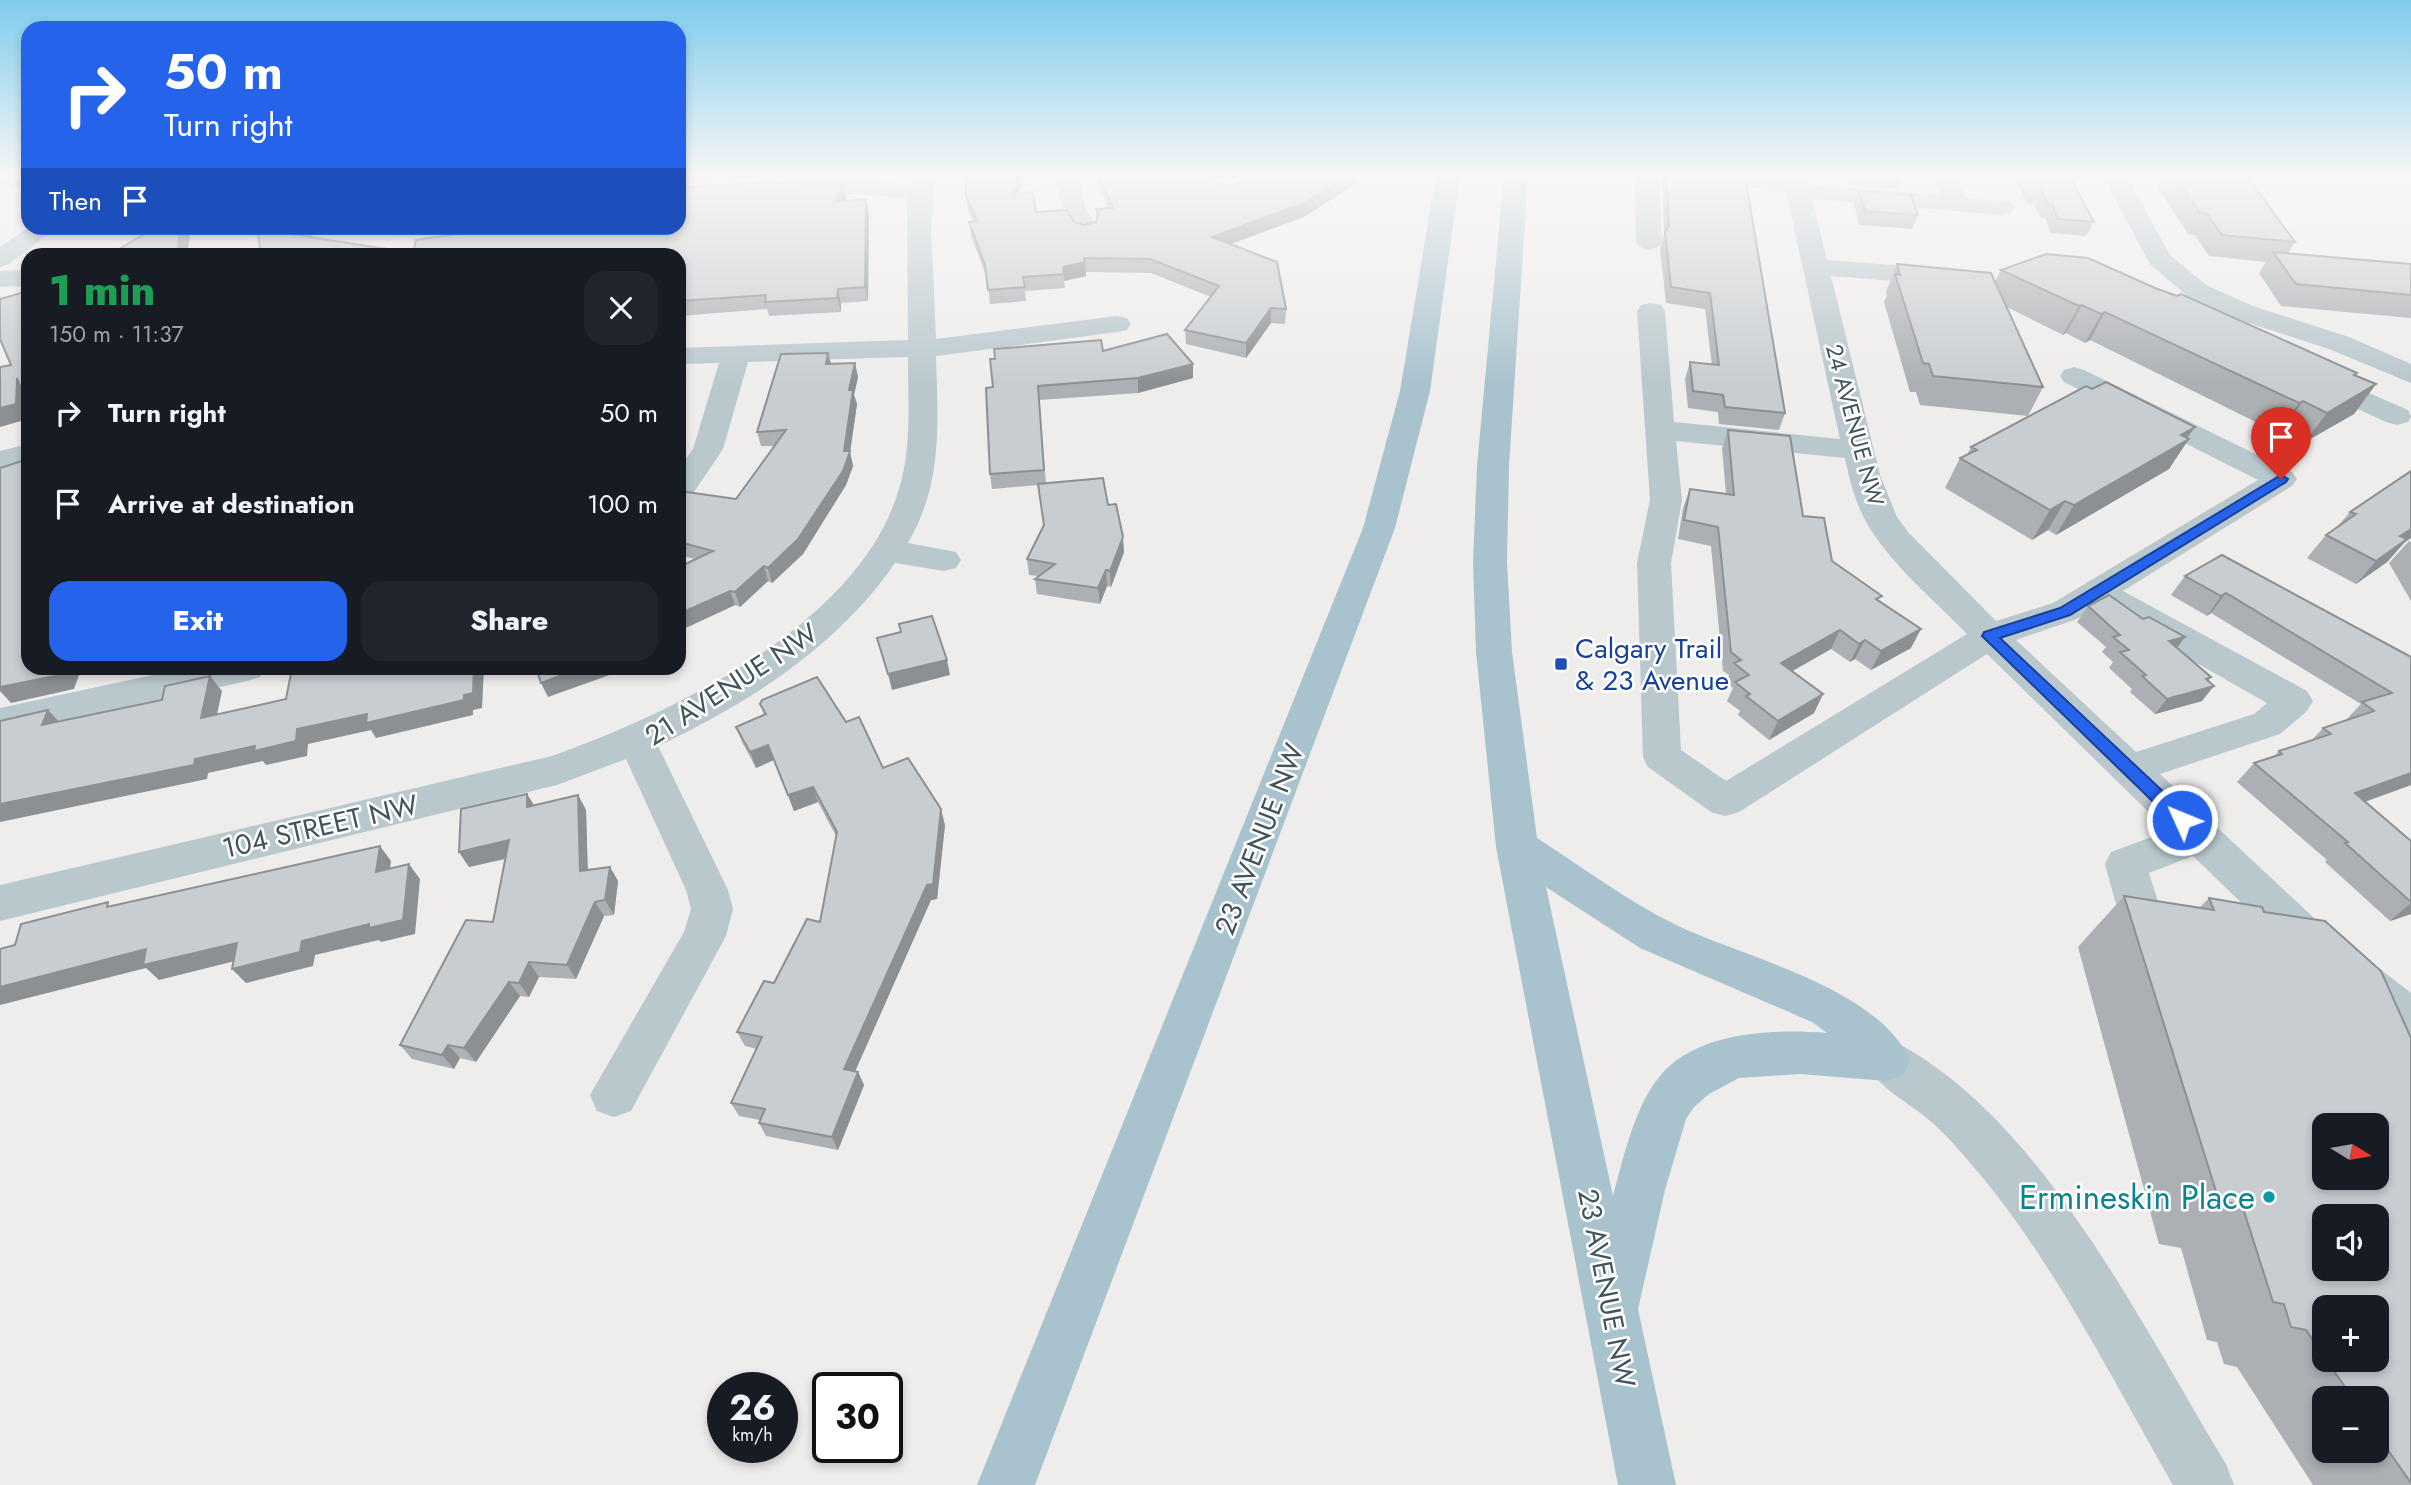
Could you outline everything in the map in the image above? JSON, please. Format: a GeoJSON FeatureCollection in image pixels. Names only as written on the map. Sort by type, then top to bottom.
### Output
{"type":"FeatureCollection","features":[{"type":"Feature","properties":{"kind":"main road","name":"23 AVENUE NW"},"geometry":{"type":"LineString","coordinates":[[1006,1478],[1254,852],[1378,527],[1400,455],[1415,391],[1437,244]]}},
{"type":"Feature","properties":{"kind":"main road"},"geometry":{"type":"LineString","coordinates":[[1508,244],[1510,251]]}},
{"type":"Feature","properties":{"kind":"main road","name":"23 AVENUE NW"},"geometry":{"type":"LineString","coordinates":[[1511,244],[1493,466],[1489,562],[1495,665],[1517,847],[1647,1485]]}},
{"type":"Feature","properties":{"kind":"main road"},"geometry":{"type":"LineString","coordinates":[[1517,847],[1655,935],[1828,1008],[1856,1029],[1887,1060]]}},
{"type":"Feature","properties":{"kind":"main road"},"geometry":{"type":"LineString","coordinates":[[1612,1312],[1652,1147],[1676,1092],[1723,1062],[1746,1055],[1780,1053],[1887,1060]]}},
{"type":"Feature","properties":{"kind":"street"},"geometry":{"type":"LineString","coordinates":[[0,260],[22,244]]}},
{"type":"Feature","properties":{"kind":"street","name":"21 AVENUE NW"},"geometry":{"type":"LineString","coordinates":[[614,1095],[704,936],[712,909],[698,870],[636,740],[718,698],[800,643],[836,612],[887,551],[910,507],[920,472],[921,244]]}},
{"type":"Feature","properties":{"kind":"street","name":"24 AVENUE NW"},"geometry":{"type":"LineString","coordinates":[[1810,244],[1871,499],[1881,519],[1916,562],[1990,636]]}},
{"type":"Feature","properties":{"kind":"street"},"geometry":{"type":"LineString","coordinates":[[2151,244],[2159,259],[2197,291],[2243,312],[2339,343],[2411,373]]}},
{"type":"Feature","properties":{"kind":"street"},"geometry":{"type":"LineString","coordinates":[[1815,267],[1969,279]]}},
{"type":"Feature","properties":{"kind":"street"},"geometry":{"type":"LineString","coordinates":[[0,279],[21,278]]}},
{"type":"Feature","properties":{"kind":"street"},"geometry":{"type":"LineString","coordinates":[[1651,311],[1666,500],[1654,563],[1662,757],[1725,801],[1990,636],[2065,611],[2281,479],[2074,376]]}},
{"type":"Feature","properties":{"kind":"street"},"geometry":{"type":"LineString","coordinates":[[686,356],[968,346],[1117,324]]}},
{"type":"Feature","properties":{"kind":"street"},"geometry":{"type":"LineString","coordinates":[[686,481],[708,449],[736,355]]}},
{"type":"Feature","properties":{"kind":"street"},"geometry":{"type":"LineString","coordinates":[[2296,370],[2397,416]]}},
{"type":"Feature","properties":{"kind":"street"},"geometry":{"type":"LineString","coordinates":[[1660,430],[1858,450]]}},
{"type":"Feature","properties":{"kind":"street"},"geometry":{"type":"LineString","coordinates":[[0,461],[21,455]]}},
{"type":"Feature","properties":{"kind":"street"},"geometry":{"type":"LineString","coordinates":[[887,551],[944,560]]}},
{"type":"Feature","properties":{"kind":"street"},"geometry":{"type":"LineString","coordinates":[[2097,591],[2294,701],[2267,724],[2129,769]]}},
{"type":"Feature","properties":{"kind":"street"},"geometry":{"type":"LineString","coordinates":[[1990,636],[2298,930],[2407,1009]]}},
{"type":"Feature","properties":{"kind":"street"},"geometry":{"type":"LineString","coordinates":[[0,722],[167,677],[185,675]]}},
{"type":"Feature","properties":{"kind":"street","name":"104 STREET NW"},"geometry":{"type":"LineString","coordinates":[[0,903],[557,770],[636,740]]}},
{"type":"Feature","properties":{"kind":"street"},"geometry":{"type":"LineString","coordinates":[[2145,930],[2126,864],[2200,836]]}},
{"type":"Feature","properties":{"kind":"street"},"geometry":{"type":"LineString","coordinates":[[1887,1060],[1934,1094],[2001,1160],[2079,1274],[2204,1485]]}},
{"type":"Feature","properties":{"kind":"building"},"geometry":{"type":"Polygon","coordinates":[[[127,244],[178,244],[178,248],[121,248],[127,244]]]}},
{"type":"Feature","properties":{"kind":"building"},"geometry":{"type":"Polygon","coordinates":[[[259,244],[357,244],[381,248],[260,248],[259,244]]]}},
{"type":"Feature","properties":{"kind":"building"},"geometry":{"type":"Polygon","coordinates":[[[415,244],[865,244],[865,287],[838,289],[837,298],[765,302],[766,295],[686,301],[686,248],[414,248],[415,244]]]}},
{"type":"Feature","properties":{"kind":"building"},"geometry":{"type":"Polygon","coordinates":[[[977,244],[1231,244],[1277,262],[1286,309],[1271,308],[1246,343],[1185,330],[1219,286],[1150,259],[1084,258],[1085,262],[1063,267],[1064,274],[1023,277],[1025,287],[988,290],[985,265],[977,244]]]}},
{"type":"Feature","properties":{"kind":"building"},"geometry":{"type":"Polygon","coordinates":[[[1666,244],[1757,244],[1785,413],[1725,407],[1723,395],[1693,391],[1690,362],[1719,365],[1710,293],[1671,287],[1666,244]]]}},
{"type":"Feature","properties":{"kind":"building"},"geometry":{"type":"Polygon","coordinates":[[[2273,252],[2411,264],[2411,295],[2296,284],[2273,252]]]}},
{"type":"Feature","properties":{"kind":"building"},"geometry":{"type":"Polygon","coordinates":[[[2046,254],[2088,258],[2155,288],[2177,296],[2181,294],[2376,384],[2327,413],[2303,401],[2299,403],[2105,312],[2101,314],[2079,306],[2001,270],[2046,254]]]}},
{"type":"Feature","properties":{"kind":"building"},"geometry":{"type":"Polygon","coordinates":[[[1897,264],[1991,273],[2043,387],[1933,376],[1929,364],[1923,363],[1895,274],[1900,275],[1897,264]]]}},
{"type":"Feature","properties":{"kind":"building"},"geometry":{"type":"Polygon","coordinates":[[[21,293],[21,388],[17,378],[16,404],[0,408],[0,367],[11,365],[0,339],[0,299],[21,293]]]}},
{"type":"Feature","properties":{"kind":"building"},"geometry":{"type":"Polygon","coordinates":[[[1167,334],[1193,364],[1138,378],[1038,386],[1044,470],[990,474],[986,388],[993,387],[990,359],[995,359],[994,349],[1101,340],[1103,351],[1167,334]]]}},
{"type":"Feature","properties":{"kind":"building"},"geometry":{"type":"Polygon","coordinates":[[[828,353],[826,364],[855,363],[849,390],[853,390],[844,451],[850,451],[843,471],[798,539],[768,568],[764,566],[735,592],[730,591],[686,611],[686,564],[713,551],[686,544],[686,492],[736,499],[786,430],[757,432],[781,354],[828,353]]]}},
{"type":"Feature","properties":{"kind":"building"},"geometry":{"type":"Polygon","coordinates":[[[2106,382],[2195,427],[2181,435],[2189,439],[2074,505],[2065,501],[2050,510],[1960,458],[1977,450],[1971,447],[2086,386],[2092,389],[2106,382]]]}},
{"type":"Feature","properties":{"kind":"building"},"geometry":{"type":"Polygon","coordinates":[[[1728,430],[1790,436],[1803,516],[1824,518],[1832,561],[1882,596],[1876,599],[1921,629],[1881,651],[1865,640],[1859,644],[1840,630],[1781,663],[1823,694],[1778,721],[1746,696],[1750,694],[1735,682],[1749,675],[1734,663],[1741,660],[1731,652],[1718,527],[1684,520],[1690,489],[1734,495],[1728,430]]]}},
{"type":"Feature","properties":{"kind":"building"},"geometry":{"type":"Polygon","coordinates":[[[21,461],[21,675],[60,675],[0,687],[0,468],[21,461]]]}},
{"type":"Feature","properties":{"kind":"building"},"geometry":{"type":"Polygon","coordinates":[[[2411,471],[2411,529],[2400,536],[2407,539],[2376,561],[2326,535],[2356,514],[2350,512],[2411,471]]]}},
{"type":"Feature","properties":{"kind":"building"},"geometry":{"type":"Polygon","coordinates":[[[1103,478],[1108,505],[1116,504],[1123,537],[1110,571],[1106,570],[1098,588],[1035,579],[1055,564],[1027,559],[1044,525],[1038,484],[1103,478]]]}},
{"type":"Feature","properties":{"kind":"building"},"geometry":{"type":"Polygon","coordinates":[[[2222,555],[2411,657],[2411,773],[2355,793],[2411,841],[2411,902],[2345,843],[2348,842],[2254,763],[2282,754],[2279,751],[2331,734],[2323,728],[2374,711],[2362,702],[2392,693],[2226,593],[2221,596],[2185,576],[2222,555]]]}},
{"type":"Feature","properties":{"kind":"building"},"geometry":{"type":"Polygon","coordinates":[[[2109,595],[2143,619],[2149,617],[2185,637],[2169,641],[2211,677],[2206,679],[2214,686],[2167,699],[2142,676],[2146,675],[2120,652],[2129,650],[2113,637],[2120,635],[2088,606],[2109,595]]]}},
{"type":"Feature","properties":{"kind":"building"},"geometry":{"type":"Polygon","coordinates":[[[932,616],[947,660],[888,674],[877,638],[901,632],[899,624],[932,616]]]}},
{"type":"Feature","properties":{"kind":"building"},"geometry":{"type":"Polygon","coordinates":[[[291,675],[474,675],[473,693],[464,695],[464,700],[366,723],[367,714],[297,729],[296,741],[254,751],[255,746],[195,759],[194,765],[0,804],[0,721],[48,710],[42,725],[162,700],[165,686],[210,676],[201,718],[286,699],[291,675]]]}},
{"type":"Feature","properties":{"kind":"building"},"geometry":{"type":"Polygon","coordinates":[[[538,675],[562,675],[541,683],[538,675]]]}},
{"type":"Feature","properties":{"kind":"building"},"geometry":{"type":"Polygon","coordinates":[[[817,677],[846,722],[859,717],[883,768],[908,758],[941,809],[933,884],[927,885],[844,1069],[858,1072],[832,1137],[759,1123],[765,1109],[731,1103],[762,1037],[737,1032],[764,981],[774,983],[807,919],[820,922],[837,832],[813,787],[788,795],[768,745],[750,752],[736,727],[766,714],[760,704],[762,700],[817,677]]]}},
{"type":"Feature","properties":{"kind":"building"},"geometry":{"type":"Polygon","coordinates":[[[527,794],[527,807],[578,795],[580,871],[610,867],[605,900],[595,902],[567,965],[529,962],[519,983],[509,982],[464,1048],[448,1045],[442,1055],[400,1045],[466,920],[493,922],[509,840],[459,852],[461,809],[527,794]]]}},
{"type":"Feature","properties":{"kind":"building"},"geometry":{"type":"Polygon","coordinates":[[[380,846],[376,872],[409,864],[403,920],[369,928],[369,924],[302,941],[300,952],[232,969],[237,943],[143,965],[146,949],[0,987],[0,949],[15,945],[21,924],[108,902],[107,907],[380,846]]]}},
{"type":"Feature","properties":{"kind":"building"},"geometry":{"type":"Polygon","coordinates":[[[2124,896],[2214,910],[2209,898],[2262,907],[2264,912],[2325,921],[2381,971],[2411,1038],[2411,1483],[2389,1452],[2389,1386],[2344,1386],[2335,1372],[2389,1372],[2389,1295],[2312,1295],[2312,1339],[2306,1330],[2291,1327],[2284,1304],[2273,1302],[2242,1205],[2219,1201],[2124,896]]]}},
{"type":"Feature","properties":{"kind":"place","name":"Calgary Trail & 23 Avenue"},"geometry":{"type":"Point","coordinates":[1561,664]}},
{"type":"Feature","properties":{"kind":"place","name":"Ermineskin Place"},"geometry":{"type":"Point","coordinates":[2269,1197]}},
{"type":"Feature","properties":{"kind":"route"},"geometry":{"type":"LineString","coordinates":[[2182,820],[1990,636],[2065,611],[2281,479]]}}]}
